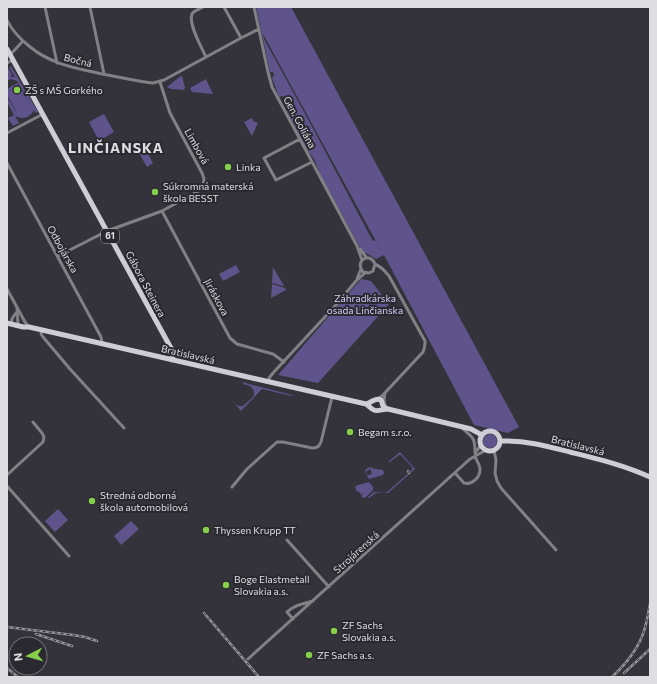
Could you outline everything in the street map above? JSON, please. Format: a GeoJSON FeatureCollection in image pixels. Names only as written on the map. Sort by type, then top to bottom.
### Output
{"type":"FeatureCollection","features":[{"type":"Feature","properties":{"kind":"main road","name":"Gábora Steinera"},"geometry":{"type":"LineString","coordinates":[[7,49],[172,350],[172,360]]}},
{"type":"Feature","properties":{"kind":"main road","name":"Bratislavská"},"geometry":{"type":"LineString","coordinates":[[14,324],[371,405],[376,411],[378,411],[382,400]]}},
{"type":"Feature","properties":{"kind":"main road","name":"Bratislavská"},"geometry":{"type":"LineString","coordinates":[[371,405],[373,400],[382,400]]}},
{"type":"Feature","properties":{"kind":"main road","name":"Bratislavská"},"geometry":{"type":"LineString","coordinates":[[382,400],[388,410],[471,429],[482,435],[488,431],[493,431],[499,435],[500,441],[514,440],[538,444],[614,462],[650,477]]}},
{"type":"Feature","properties":{"kind":"main road"},"geometry":{"type":"LineString","coordinates":[[482,435],[480,440],[481,445],[486,450],[494,450],[499,446],[500,441]]}},
{"type":"Feature","properties":{"kind":"street"},"geometry":{"type":"LineString","coordinates":[[45,7],[57,63]]}},
{"type":"Feature","properties":{"kind":"street"},"geometry":{"type":"LineString","coordinates":[[90,7],[104,74]]}},
{"type":"Feature","properties":{"kind":"street"},"geometry":{"type":"LineString","coordinates":[[203,7],[194,12],[192,19],[194,32],[206,57]]}},
{"type":"Feature","properties":{"kind":"street"},"geometry":{"type":"LineString","coordinates":[[224,7],[241,38]]}},
{"type":"Feature","properties":{"kind":"street","name":"Gen. Goliána"},"geometry":{"type":"LineString","coordinates":[[254,7],[272,87],[357,246]]}},
{"type":"Feature","properties":{"kind":"street","name":"Bočná"},"geometry":{"type":"LineString","coordinates":[[7,20],[12,30],[23,41],[40,55],[57,63],[154,84],[160,82]]}},
{"type":"Feature","properties":{"kind":"street"},"geometry":{"type":"LineString","coordinates":[[160,82],[259,29]]}},
{"type":"Feature","properties":{"kind":"street"},"geometry":{"type":"LineString","coordinates":[[7,63],[23,41]]}},
{"type":"Feature","properties":{"kind":"street","name":"Limbová"},"geometry":{"type":"LineString","coordinates":[[58,256],[107,230],[162,211],[199,191],[202,187],[204,179],[202,173],[170,113],[160,82]]}},
{"type":"Feature","properties":{"kind":"street"},"geometry":{"type":"LineString","coordinates":[[7,133],[43,114]]}},
{"type":"Feature","properties":{"kind":"street"},"geometry":{"type":"LineString","coordinates":[[300,139],[264,158],[276,180],[312,162]]}},
{"type":"Feature","properties":{"kind":"street","name":"Odbojárska"},"geometry":{"type":"LineString","coordinates":[[7,163],[101,336],[102,343]]}},
{"type":"Feature","properties":{"kind":"street","name":"Jiráskova"},"geometry":{"type":"LineString","coordinates":[[162,211],[230,338],[237,344],[273,354],[284,362]]}},
{"type":"Feature","properties":{"kind":"street"},"geometry":{"type":"LineString","coordinates":[[356,281],[361,269],[360,264],[362,260],[357,246]]}},
{"type":"Feature","properties":{"kind":"street"},"geometry":{"type":"LineString","coordinates":[[357,246],[367,258]]}},
{"type":"Feature","properties":{"kind":"street"},"geometry":{"type":"LineString","coordinates":[[362,260],[367,258],[374,260],[375,269]]}},
{"type":"Feature","properties":{"kind":"street"},"geometry":{"type":"LineString","coordinates":[[375,264],[380,266],[389,276],[425,341],[425,349],[423,352],[382,400],[384,400],[388,410]]}},
{"type":"Feature","properties":{"kind":"street"},"geometry":{"type":"LineString","coordinates":[[361,269],[370,273],[375,269],[384,270]]}},
{"type":"Feature","properties":{"kind":"street"},"geometry":{"type":"LineString","coordinates":[[268,382],[270,376],[365,272]]}},
{"type":"Feature","properties":{"kind":"street"},"geometry":{"type":"LineString","coordinates":[[7,289],[29,327]]}},
{"type":"Feature","properties":{"kind":"street"},"geometry":{"type":"LineString","coordinates":[[14,324],[17,308]]}},
{"type":"Feature","properties":{"kind":"street"},"geometry":{"type":"LineString","coordinates":[[14,324],[11,321],[17,312]]}},
{"type":"Feature","properties":{"kind":"street"},"geometry":{"type":"LineString","coordinates":[[14,324],[23,322],[23,318]]}},
{"type":"Feature","properties":{"kind":"street"},"geometry":{"type":"LineString","coordinates":[[42,330],[41,334],[43,337],[124,428]]}},
{"type":"Feature","properties":{"kind":"street"},"geometry":{"type":"LineString","coordinates":[[232,487],[247,469],[277,442],[312,448],[319,446],[332,397]]}},
{"type":"Feature","properties":{"kind":"street"},"geometry":{"type":"LineString","coordinates":[[7,475],[43,442],[44,437],[33,422]]}},
{"type":"Feature","properties":{"kind":"street"},"geometry":{"type":"LineString","coordinates":[[455,473],[464,483],[469,484],[475,480],[480,470],[473,456],[474,444],[472,436],[461,427]]}},
{"type":"Feature","properties":{"kind":"street"},"geometry":{"type":"LineString","coordinates":[[473,456],[481,445]]}},
{"type":"Feature","properties":{"kind":"street"},"geometry":{"type":"LineString","coordinates":[[473,456],[486,450]]}},
{"type":"Feature","properties":{"kind":"street"},"geometry":{"type":"LineString","coordinates":[[494,450],[496,460],[495,473],[501,488],[556,550]]}},
{"type":"Feature","properties":{"kind":"street","name":"Strojárenská"},"geometry":{"type":"LineString","coordinates":[[248,659],[473,456]]}},
{"type":"Feature","properties":{"kind":"street"},"geometry":{"type":"LineString","coordinates":[[7,486],[69,556]]}},
{"type":"Feature","properties":{"kind":"street"},"geometry":{"type":"LineString","coordinates":[[287,540],[329,587]]}},
{"type":"Feature","properties":{"kind":"street"},"geometry":{"type":"LineString","coordinates":[[293,619],[287,612],[294,606],[314,600]]}},
{"type":"Feature","properties":{"kind":"green space","name":"Záhradkárska osada Linčianska"},"geometry":{"type":"Polygon","coordinates":[[[256,7],[291,7],[519,427],[508,433],[474,425],[384,255],[376,259],[364,253],[359,246],[321,176],[314,159],[307,150],[296,129],[309,121],[296,128],[287,111],[289,113],[292,112],[291,108],[295,106],[291,98],[286,100],[285,98],[287,98],[282,96],[279,97],[272,78],[274,75],[273,72],[270,72],[256,7]],[[263,34],[264,39],[373,241],[375,240],[383,254],[263,34]]]}},
{"type":"Feature","properties":{"kind":"green space","name":"ZŠ s MŠ Gorkého"},"geometry":{"type":"Polygon","coordinates":[[[11,66],[38,112],[36,113],[34,110],[30,115],[23,118],[15,116],[19,123],[13,126],[8,118],[14,115],[7,102],[7,97],[17,113],[7,95],[7,89],[17,83],[31,106],[17,81],[11,79],[7,81],[7,70],[9,69],[12,75],[10,77],[15,77],[9,67],[11,66]]]}},
{"type":"Feature","properties":{"kind":"green space"},"geometry":{"type":"Polygon","coordinates":[[[181,76],[185,88],[184,90],[171,89],[167,87],[181,76]]]}},
{"type":"Feature","properties":{"kind":"green space"},"geometry":{"type":"Polygon","coordinates":[[[206,79],[213,94],[192,92],[190,88],[206,79]]]}},
{"type":"Feature","properties":{"kind":"green space"},"geometry":{"type":"Polygon","coordinates":[[[104,114],[114,132],[99,141],[89,122],[104,114]]]}},
{"type":"Feature","properties":{"kind":"green space"},"geometry":{"type":"Polygon","coordinates":[[[252,118],[253,121],[258,123],[252,136],[244,122],[252,118]]]}},
{"type":"Feature","properties":{"kind":"green space"},"geometry":{"type":"Polygon","coordinates":[[[146,150],[153,163],[147,167],[139,153],[146,150]]]}},
{"type":"Feature","properties":{"kind":"green space"},"geometry":{"type":"Polygon","coordinates":[[[236,265],[240,272],[223,281],[219,274],[236,265]]]}},
{"type":"Feature","properties":{"kind":"green space"},"geometry":{"type":"Polygon","coordinates":[[[273,267],[284,286],[272,283],[273,267]]]}},
{"type":"Feature","properties":{"kind":"green space","name":"Záhradkárska osada Linčianska"},"geometry":{"type":"Polygon","coordinates":[[[361,279],[371,281],[389,304],[318,383],[278,375],[361,279]]]}},
{"type":"Feature","properties":{"kind":"green space"},"geometry":{"type":"Polygon","coordinates":[[[272,284],[285,288],[286,290],[271,298],[272,284]]]}},
{"type":"Feature","properties":{"kind":"green space"},"geometry":{"type":"Polygon","coordinates":[[[243,382],[292,396],[262,389],[241,411],[235,404],[243,406],[253,397],[254,394],[252,388],[243,384],[243,382]]]}},
{"type":"Feature","properties":{"kind":"green space"},"geometry":{"type":"Polygon","coordinates":[[[490,434],[495,436],[497,441],[495,446],[490,448],[485,446],[483,441],[485,436],[490,434]]]}},
{"type":"Feature","properties":{"kind":"green space"},"geometry":{"type":"Polygon","coordinates":[[[400,452],[415,469],[388,493],[384,493],[412,470],[412,467],[401,455],[388,462],[400,452]]]}},
{"type":"Feature","properties":{"kind":"green space"},"geometry":{"type":"Polygon","coordinates":[[[370,467],[370,469],[371,467],[374,469],[383,470],[383,475],[369,479],[365,472],[366,469],[370,467]],[[370,469],[366,472],[367,475],[372,473],[370,469]]]}},
{"type":"Feature","properties":{"kind":"green space"},"geometry":{"type":"Polygon","coordinates":[[[369,482],[373,487],[373,490],[363,498],[361,496],[363,494],[362,493],[360,495],[355,487],[369,482]]]}},
{"type":"Feature","properties":{"kind":"green space"},"geometry":{"type":"Polygon","coordinates":[[[374,492],[384,493],[376,493],[369,498],[368,497],[374,492]]]}},
{"type":"Feature","properties":{"kind":"green space"},"geometry":{"type":"Polygon","coordinates":[[[58,509],[68,520],[55,532],[45,521],[58,509]]]}},
{"type":"Feature","properties":{"kind":"green space"},"geometry":{"type":"Polygon","coordinates":[[[131,521],[139,529],[121,545],[114,536],[131,521]]]}},
{"type":"Feature","properties":{"kind":"railway"},"geometry":{"type":"LineString","coordinates":[[612,677],[627,662],[635,650],[645,628],[650,604]]}},
{"type":"Feature","properties":{"kind":"railway"},"geometry":{"type":"LineString","coordinates":[[204,613],[259,677]]}},
{"type":"Feature","properties":{"kind":"railway"},"geometry":{"type":"LineString","coordinates":[[7,627],[73,635],[97,641]]}},
{"type":"Feature","properties":{"kind":"railway"},"geometry":{"type":"LineString","coordinates":[[36,634],[72,646]]}},
{"type":"Feature","properties":{"kind":"railway"},"geometry":{"type":"LineString","coordinates":[[624,673],[650,649]]}},
{"type":"Feature","properties":{"kind":"railway"},"geometry":{"type":"LineString","coordinates":[[7,668],[18,677]]}},
{"type":"Feature","properties":{"kind":"place","name":"ZŠ s MŠ Gorkého"},"geometry":{"type":"Point","coordinates":[17,90]}},
{"type":"Feature","properties":{"kind":"place","name":"Linka"},"geometry":{"type":"Point","coordinates":[228,167]}},
{"type":"Feature","properties":{"kind":"place","name":"Súkromná materská škola BESST"},"geometry":{"type":"Point","coordinates":[155,192]}},
{"type":"Feature","properties":{"kind":"place","name":"Begam s.r.o."},"geometry":{"type":"Point","coordinates":[350,432]}},
{"type":"Feature","properties":{"kind":"place","name":"Stredná odborná škola automobilová"},"geometry":{"type":"Point","coordinates":[92,501]}},
{"type":"Feature","properties":{"kind":"place","name":"Thyssen Krupp TT"},"geometry":{"type":"Point","coordinates":[206,530]}},
{"type":"Feature","properties":{"kind":"place","name":"Boge Elastmetall Slovakia a.s."},"geometry":{"type":"Point","coordinates":[226,585]}},
{"type":"Feature","properties":{"kind":"place","name":"ZF Sachs Slovakia a.s."},"geometry":{"type":"Point","coordinates":[334,631]}},
{"type":"Feature","properties":{"kind":"place","name":"ZF Sachs a.s."},"geometry":{"type":"Point","coordinates":[309,655]}},
{"type":"Feature","properties":{"kind":"district","name":"LINČIANSKA"},"geometry":{"type":"Point","coordinates":[116,148]}}]}
